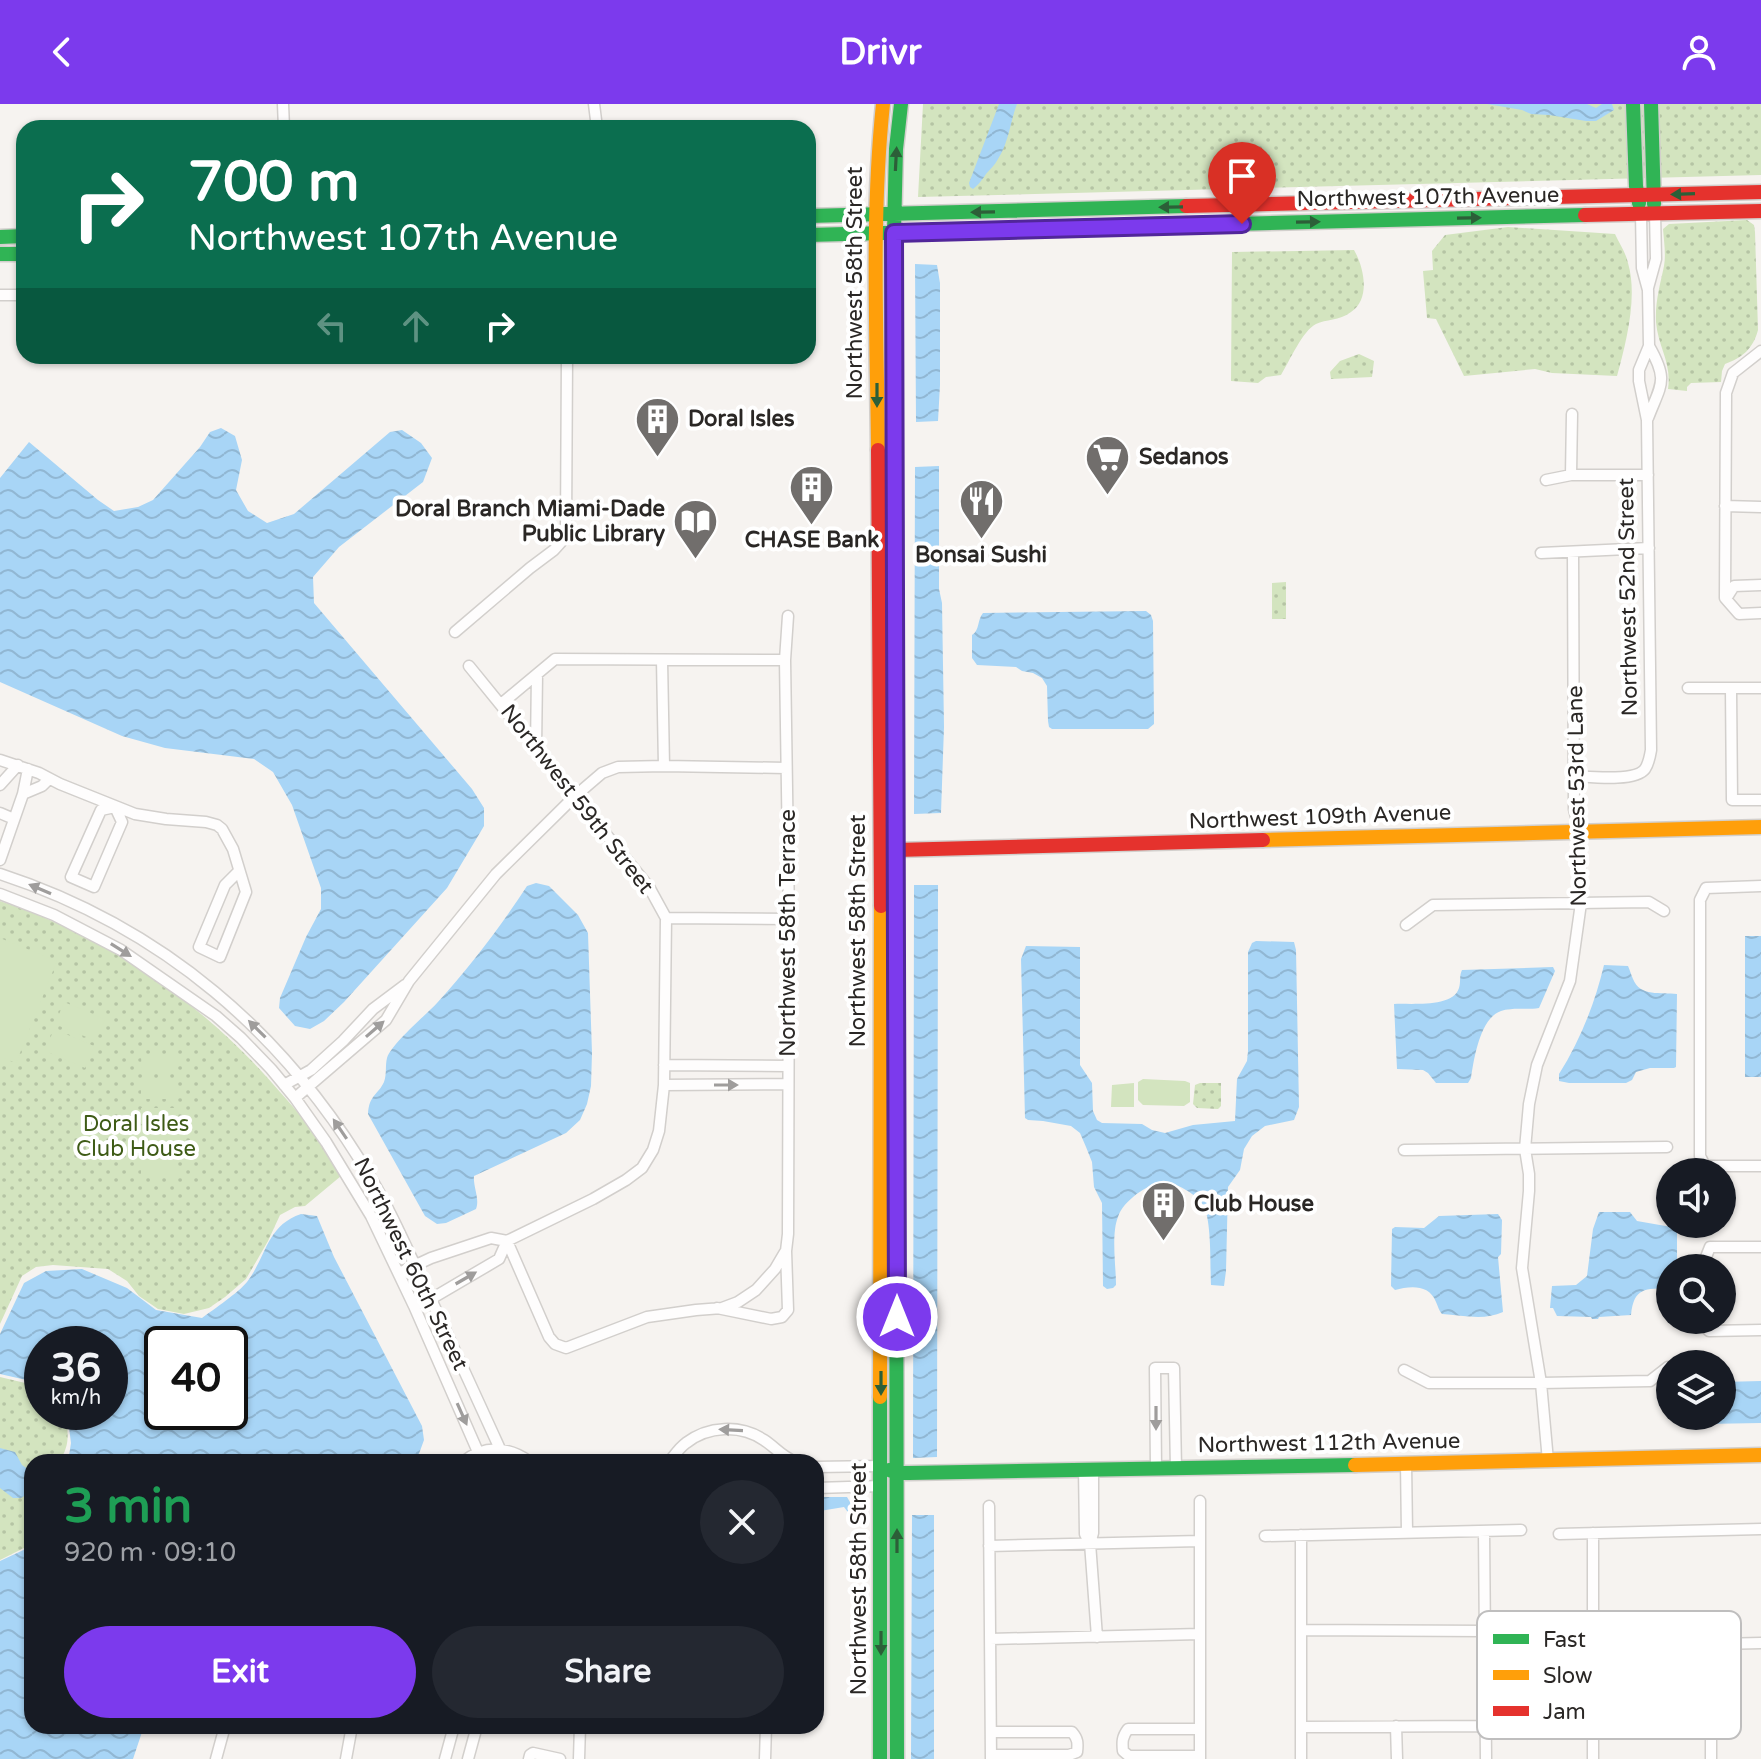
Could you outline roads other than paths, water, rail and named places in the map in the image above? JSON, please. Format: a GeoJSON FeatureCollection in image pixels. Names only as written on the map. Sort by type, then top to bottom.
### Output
{"type":"FeatureCollection","features":[{"type":"Feature","properties":{"kind":"street","name":"Northwest 58th Street"},"geometry":{"type":"LineString","coordinates":[[880,1759],[881,850],[876,215],[877,159],[883,104]]}},
{"type":"Feature","properties":{"kind":"street","name":"Northwest 58th Street"},"geometry":{"type":"LineString","coordinates":[[897,1759],[894,214],[901,104]]}},
{"type":"Feature","properties":{"kind":"street","name":"Northwest 52nd Street"},"geometry":{"type":"LineString","coordinates":[[1575,776],[1631,777],[1644,772],[1651,750],[1647,420],[1639,370],[1649,346],[1648,290],[1656,259],[1648,214],[1638,195],[1633,104]]}},
{"type":"Feature","properties":{"kind":"street","name":"Northwest 52nd Street"},"geometry":{"type":"LineString","coordinates":[[1648,214],[1653,195],[1651,104]]}},
{"type":"Feature","properties":{"kind":"street","name":"Northwest 107th Avenue"},"geometry":{"type":"LineString","coordinates":[[816,216],[1761,192]]}},
{"type":"Feature","properties":{"kind":"street","name":"Northwest 107th Avenue"},"geometry":{"type":"LineString","coordinates":[[816,235],[1761,211]]}},
{"type":"Feature","properties":{"kind":"street","name":"Northwest 52nd Street"},"geometry":{"type":"LineString","coordinates":[[1647,420],[1662,373],[1649,346]]}},
{"type":"Feature","properties":{"kind":"street"},"geometry":{"type":"LineString","coordinates":[[1761,351],[1733,373],[1726,393],[1725,506],[1725,598],[1739,614],[1761,613]]}},
{"type":"Feature","properties":{"kind":"street"},"geometry":{"type":"LineString","coordinates":[[455,632],[563,540],[566,530],[567,364]]}},
{"type":"Feature","properties":{"kind":"street"},"geometry":{"type":"LineString","coordinates":[[1640,389],[1659,390]]}},
{"type":"Feature","properties":{"kind":"street"},"geometry":{"type":"LineString","coordinates":[[1571,475],[1572,414]]}},
{"type":"Feature","properties":{"kind":"street"},"geometry":{"type":"LineString","coordinates":[[1546,480],[1571,475],[1648,475]]}},
{"type":"Feature","properties":{"kind":"street"},"geometry":{"type":"LineString","coordinates":[[1725,506],[1761,507]]}},
{"type":"Feature","properties":{"kind":"street"},"geometry":{"type":"LineString","coordinates":[[1541,553],[1649,548]]}},
{"type":"Feature","properties":{"kind":"street","name":"Northwest 53rd Lane"},"geometry":{"type":"LineString","coordinates":[[1548,1461],[1541,1383],[1522,1268],[1529,1191],[1525,1149],[1529,1104],[1537,1065],[1570,981],[1581,903],[1580,832],[1574,809],[1573,553]]}},
{"type":"Feature","properties":{"kind":"street"},"geometry":{"type":"LineString","coordinates":[[1725,598],[1734,586],[1761,585]]}},
{"type":"Feature","properties":{"kind":"street","name":"Northwest 58th Terrace"},"geometry":{"type":"LineString","coordinates":[[717,1308],[771,1319],[782,1317],[788,1310],[789,919],[785,660],[788,616]]}},
{"type":"Feature","properties":{"kind":"street"},"geometry":{"type":"LineString","coordinates":[[501,704],[555,659],[785,660]]}},
{"type":"Feature","properties":{"kind":"street"},"geometry":{"type":"LineString","coordinates":[[662,660],[664,766]]}},
{"type":"Feature","properties":{"kind":"street","name":"Northwest 59th Street"},"geometry":{"type":"LineString","coordinates":[[469,666],[649,887],[666,918],[664,1085],[659,1131],[653,1150],[642,1168],[626,1180],[507,1241]]}},
{"type":"Feature","properties":{"kind":"street"},"geometry":{"type":"LineString","coordinates":[[536,748],[537,674]]}},
{"type":"Feature","properties":{"kind":"street"},"geometry":{"type":"LineString","coordinates":[[1688,688],[1761,688]]}},
{"type":"Feature","properties":{"kind":"street"},"geometry":{"type":"LineString","coordinates":[[1731,689],[1732,800],[1761,800]]}},
{"type":"Feature","properties":{"kind":"street"},"geometry":{"type":"LineString","coordinates":[[0,760],[115,807],[150,817],[206,822],[222,829],[246,888],[220,957],[199,947],[225,885],[239,871]]}},
{"type":"Feature","properties":{"kind":"street"},"geometry":{"type":"LineString","coordinates":[[0,785],[23,767]]}},
{"type":"Feature","properties":{"kind":"street"},"geometry":{"type":"LineString","coordinates":[[0,860],[23,794],[23,767]]}},
{"type":"Feature","properties":{"kind":"street"},"geometry":{"type":"LineString","coordinates":[[295,1098],[386,1020],[409,981],[496,874],[602,773],[618,767],[786,768]]}},
{"type":"Feature","properties":{"kind":"street"},"geometry":{"type":"LineString","coordinates":[[23,794],[42,786],[49,779]]}},
{"type":"Feature","properties":{"kind":"street"},"geometry":{"type":"LineString","coordinates":[[115,807],[122,822],[94,887],[71,877],[101,810],[115,807]]}},
{"type":"Feature","properties":{"kind":"street"},"geometry":{"type":"LineString","coordinates":[[0,813],[14,819]]}},
{"type":"Feature","properties":{"kind":"street","name":"Northwest 109th Avenue"},"geometry":{"type":"LineString","coordinates":[[881,850],[1761,827]]}},
{"type":"Feature","properties":{"kind":"street","name":"Northwest 60th Street"},"geometry":{"type":"LineString","coordinates":[[0,874],[63,898],[161,952],[231,1004],[280,1052],[338,1126],[372,1180],[500,1449]]}},
{"type":"Feature","properties":{"kind":"street"},"geometry":{"type":"LineString","coordinates":[[1761,886],[1706,888],[1700,900],[1700,1156],[1705,1166],[1761,1166]]}},
{"type":"Feature","properties":{"kind":"street","name":"Northwest 60th Street"},"geometry":{"type":"LineString","coordinates":[[0,894],[54,915],[121,950],[226,1024],[284,1085],[354,1184],[399,1273],[478,1452]]}},
{"type":"Feature","properties":{"kind":"street"},"geometry":{"type":"LineString","coordinates":[[1406,925],[1433,905],[1649,902],[1664,911]]}},
{"type":"Feature","properties":{"kind":"street"},"geometry":{"type":"LineString","coordinates":[[666,918],[789,919]]}},
{"type":"Feature","properties":{"kind":"street"},"geometry":{"type":"LineString","coordinates":[[284,1085],[311,1070],[373,1009],[409,981]]}},
{"type":"Feature","properties":{"kind":"street"},"geometry":{"type":"LineString","coordinates":[[664,1065],[788,1066]]}},
{"type":"Feature","properties":{"kind":"street"},"geometry":{"type":"LineString","coordinates":[[664,1085],[788,1084]]}},
{"type":"Feature","properties":{"kind":"street"},"geometry":{"type":"LineString","coordinates":[[1404,1150],[1667,1147]]}},
{"type":"Feature","properties":{"kind":"street"},"geometry":{"type":"LineString","coordinates":[[399,1273],[491,1238],[507,1241]]}},
{"type":"Feature","properties":{"kind":"street"},"geometry":{"type":"LineString","coordinates":[[507,1241],[549,1337],[555,1344],[566,1348],[647,1317],[717,1308],[738,1302],[756,1290],[786,1251]]}},
{"type":"Feature","properties":{"kind":"street"},"geometry":{"type":"LineString","coordinates":[[414,1306],[499,1259],[507,1241]]}},
{"type":"Feature","properties":{"kind":"street"},"geometry":{"type":"LineString","coordinates":[[1707,1254],[1710,1247],[1761,1247]]}},
{"type":"Feature","properties":{"kind":"street"},"geometry":{"type":"LineString","coordinates":[[1736,1330],[1761,1330]]}},
{"type":"Feature","properties":{"kind":"street"},"geometry":{"type":"LineString","coordinates":[[1156,1468],[1155,1368],[1174,1368],[1176,1468]]}},
{"type":"Feature","properties":{"kind":"street"},"geometry":{"type":"LineString","coordinates":[[1404,1370],[1429,1383],[1650,1381],[1656,1376]]}},
{"type":"Feature","properties":{"kind":"street"},"geometry":{"type":"LineString","coordinates":[[676,1454],[691,1439],[721,1428],[743,1430],[764,1440],[773,1454]]}},
{"type":"Feature","properties":{"kind":"street"},"geometry":{"type":"LineString","coordinates":[[475,1454],[500,1449],[515,1454]]}},
{"type":"Feature","properties":{"kind":"street","name":"Northwest 112th Avenue"},"geometry":{"type":"LineString","coordinates":[[824,1467],[881,1466],[897,1473],[1761,1455]]}},
{"type":"Feature","properties":{"kind":"street"},"geometry":{"type":"LineString","coordinates":[[1406,1463],[1407,1532]]}},
{"type":"Feature","properties":{"kind":"street"},"geometry":{"type":"LineString","coordinates":[[1088,1469],[1089,1508],[1085,1534],[1090,1543],[1097,1637]]}},
{"type":"Feature","properties":{"kind":"street"},"geometry":{"type":"LineString","coordinates":[[824,1488],[881,1486],[897,1473]]}},
{"type":"Feature","properties":{"kind":"street"},"geometry":{"type":"LineString","coordinates":[[1200,1501],[1200,1541],[1200,1634],[1200,1729],[1200,1757],[1129,1756],[1123,1751],[1122,1742],[1128,1729],[1200,1729]]}},
{"type":"Feature","properties":{"kind":"street"},"geometry":{"type":"LineString","coordinates":[[989,1506],[991,1757],[1069,1755],[1077,1752],[1077,1738],[1072,1732],[991,1732]]}},
{"type":"Feature","properties":{"kind":"street"},"geometry":{"type":"LineString","coordinates":[[1559,1534],[1761,1529]]}},
{"type":"Feature","properties":{"kind":"street"},"geometry":{"type":"LineString","coordinates":[[1265,1536],[1521,1530]]}},
{"type":"Feature","properties":{"kind":"street"},"geometry":{"type":"LineString","coordinates":[[1484,1531],[1485,1611]]}},
{"type":"Feature","properties":{"kind":"street"},"geometry":{"type":"LineString","coordinates":[[1593,1533],[1593,1611]]}},
{"type":"Feature","properties":{"kind":"street"},"geometry":{"type":"LineString","coordinates":[[1301,1535],[1301,1759]]}},
{"type":"Feature","properties":{"kind":"street"},"geometry":{"type":"LineString","coordinates":[[989,1546],[1200,1541]]}},
{"type":"Feature","properties":{"kind":"street"},"geometry":{"type":"LineString","coordinates":[[1301,1630],[1477,1631]]}},
{"type":"Feature","properties":{"kind":"street"},"geometry":{"type":"LineString","coordinates":[[990,1639],[1200,1634]]}},
{"type":"Feature","properties":{"kind":"street"},"geometry":{"type":"LineString","coordinates":[[1741,1644],[1761,1643]]}},
{"type":"Feature","properties":{"kind":"street"},"geometry":{"type":"LineString","coordinates":[[1396,1726],[1397,1759]]}},
{"type":"Feature","properties":{"kind":"street"},"geometry":{"type":"LineString","coordinates":[[1301,1727],[1477,1726]]}},
{"type":"Feature","properties":{"kind":"street"},"geometry":{"type":"LineString","coordinates":[[216,1759],[222,1734]]}},
{"type":"Feature","properties":{"kind":"street"},"geometry":{"type":"LineString","coordinates":[[346,1759],[351,1734]]}},
{"type":"Feature","properties":{"kind":"street"},"geometry":{"type":"LineString","coordinates":[[445,1759],[452,1734]]}},
{"type":"Feature","properties":{"kind":"street"},"geometry":{"type":"LineString","coordinates":[[468,1759],[475,1734]]}},
{"type":"Feature","properties":{"kind":"street"},"geometry":{"type":"LineString","coordinates":[[579,1759],[580,1734]]}},
{"type":"Feature","properties":{"kind":"street"},"geometry":{"type":"LineString","coordinates":[[765,1759],[766,1734]]}},
{"type":"Feature","properties":{"kind":"street"},"geometry":{"type":"LineString","coordinates":[[529,1759],[533,1753],[560,1759]]}},
{"type":"Feature","properties":{"kind":"water"},"geometry":{"type":"Polygon","coordinates":[[[999,104],[1017,104],[1002,152],[973,189],[969,183],[999,104]]]}},
{"type":"Feature","properties":{"kind":"water"},"geometry":{"type":"Polygon","coordinates":[[[1487,104],[1587,104],[1596,108],[1602,104],[1612,104],[1614,110],[1596,121],[1586,121],[1531,114],[1487,104]]]}},
{"type":"Feature","properties":{"kind":"water"},"geometry":{"type":"Polygon","coordinates":[[[915,264],[937,265],[940,283],[938,421],[916,422],[915,264]]]}},
{"type":"Feature","properties":{"kind":"water"},"geometry":{"type":"Polygon","coordinates":[[[221,428],[235,436],[242,460],[236,490],[248,511],[267,523],[294,514],[390,432],[402,430],[421,443],[432,458],[423,482],[339,547],[313,577],[314,603],[472,789],[484,808],[484,826],[447,888],[344,1002],[324,1021],[310,1029],[295,1026],[279,1008],[280,998],[321,909],[321,888],[292,805],[273,772],[254,759],[165,748],[122,736],[0,682],[0,478],[29,442],[114,511],[138,507],[153,500],[210,432],[221,428]]]}},
{"type":"Feature","properties":{"kind":"water"},"geometry":{"type":"Polygon","coordinates":[[[939,466],[944,727],[941,813],[914,814],[915,467],[939,466]]]}},
{"type":"Feature","properties":{"kind":"water"},"geometry":{"type":"Polygon","coordinates":[[[1146,611],[1153,621],[1154,724],[1148,729],[1052,729],[1048,721],[1047,686],[1042,678],[1016,667],[977,665],[972,658],[972,635],[983,613],[1146,611]]]}},
{"type":"Feature","properties":{"kind":"water"},"geometry":{"type":"Polygon","coordinates":[[[536,883],[549,886],[578,915],[588,933],[592,1053],[587,1104],[580,1120],[566,1133],[474,1176],[476,1209],[437,1224],[425,1216],[368,1114],[370,1103],[384,1082],[387,1058],[395,1045],[461,976],[527,886],[536,883]]]}},
{"type":"Feature","properties":{"kind":"water"},"geometry":{"type":"Polygon","coordinates":[[[914,885],[938,885],[937,1457],[913,1458],[914,885]]]}},
{"type":"Feature","properties":{"kind":"water"},"geometry":{"type":"Polygon","coordinates":[[[1745,936],[1761,936],[1761,1077],[1745,1077],[1745,936]]]}},
{"type":"Feature","properties":{"kind":"water"},"geometry":{"type":"Polygon","coordinates":[[[1256,941],[1294,942],[1299,1107],[1294,1120],[1265,1126],[1252,1136],[1244,1149],[1240,1170],[1228,1187],[1224,1286],[1211,1285],[1209,1232],[1203,1205],[1197,1197],[1177,1185],[1160,1183],[1131,1199],[1121,1211],[1115,1232],[1116,1285],[1107,1289],[1103,1286],[1102,1203],[1094,1187],[1092,1162],[1080,1133],[1071,1126],[1025,1118],[1021,959],[1026,946],[1080,947],[1080,1065],[1092,1083],[1093,1111],[1097,1120],[1102,1123],[1142,1124],[1165,1133],[1193,1125],[1235,1121],[1237,1079],[1247,1061],[1248,1051],[1248,952],[1256,941]]]}},
{"type":"Feature","properties":{"kind":"water"},"geometry":{"type":"Polygon","coordinates":[[[1604,965],[1628,966],[1636,985],[1646,991],[1677,994],[1676,1067],[1636,1072],[1632,1080],[1626,1083],[1559,1081],[1559,1074],[1586,1021],[1604,965]]]}},
{"type":"Feature","properties":{"kind":"water"},"geometry":{"type":"Polygon","coordinates":[[[1553,967],[1555,971],[1539,1008],[1501,1011],[1488,1022],[1479,1040],[1468,1083],[1436,1083],[1423,1070],[1397,1069],[1394,1004],[1449,999],[1459,988],[1462,970],[1553,967]]]}},
{"type":"Feature","properties":{"kind":"water"},"geometry":{"type":"Polygon","coordinates":[[[1599,1212],[1630,1212],[1637,1221],[1656,1224],[1656,1238],[1677,1238],[1677,1254],[1656,1254],[1656,1289],[1638,1294],[1631,1315],[1598,1319],[1557,1316],[1550,1308],[1552,1286],[1576,1285],[1587,1276],[1593,1229],[1599,1212]]]}},
{"type":"Feature","properties":{"kind":"water"},"geometry":{"type":"Polygon","coordinates":[[[301,1214],[317,1216],[334,1257],[422,1426],[424,1440],[419,1454],[69,1454],[69,1430],[128,1430],[128,1326],[24,1326],[24,1379],[0,1374],[0,1334],[24,1283],[46,1271],[82,1269],[127,1288],[156,1310],[202,1318],[247,1282],[274,1234],[289,1219],[301,1214]]]}},
{"type":"Feature","properties":{"kind":"water"},"geometry":{"type":"Polygon","coordinates":[[[1498,1214],[1502,1220],[1501,1254],[1498,1257],[1503,1312],[1481,1317],[1442,1314],[1433,1296],[1424,1289],[1395,1290],[1391,1286],[1392,1229],[1424,1228],[1439,1216],[1498,1214]]]}},
{"type":"Feature","properties":{"kind":"water"},"geometry":{"type":"Polygon","coordinates":[[[1761,1381],[1761,1423],[1736,1423],[1736,1382],[1761,1381]]]}},
{"type":"Feature","properties":{"kind":"water"},"geometry":{"type":"Polygon","coordinates":[[[0,1448],[15,1452],[24,1466],[24,1496],[13,1498],[0,1488],[0,1448]]]}},
{"type":"Feature","properties":{"kind":"water"},"geometry":{"type":"Polygon","coordinates":[[[824,1497],[847,1497],[854,1514],[850,1515],[844,1507],[824,1510],[824,1497]]]}},
{"type":"Feature","properties":{"kind":"water"},"geometry":{"type":"Polygon","coordinates":[[[912,1515],[934,1515],[934,1759],[911,1759],[912,1515]]]}},
{"type":"Feature","properties":{"kind":"water"},"geometry":{"type":"Polygon","coordinates":[[[24,1550],[24,1734],[141,1734],[133,1759],[0,1759],[0,1561],[24,1550]]]}},
{"type":"Feature","properties":{"kind":"place","name":"Doral Isles"},"geometry":{"type":"Point","coordinates":[657,458]}},
{"type":"Feature","properties":{"kind":"place","name":"Sedanos"},"geometry":{"type":"Point","coordinates":[1108,496]}},
{"type":"Feature","properties":{"kind":"place","name":"CHASE Bank"},"geometry":{"type":"Point","coordinates":[812,526]}},
{"type":"Feature","properties":{"kind":"place","name":"Bonsai Sushi"},"geometry":{"type":"Point","coordinates":[981,541]}},
{"type":"Feature","properties":{"kind":"place","name":"Doral Branch Miami-Dade Public Library"},"geometry":{"type":"Point","coordinates":[696,561]}},
{"type":"Feature","properties":{"kind":"place","name":"Club House"},"geometry":{"type":"Point","coordinates":[1163,1243]}},
{"type":"Feature","properties":{"kind":"park label","name":"Doral Isles Club House"},"geometry":{"type":"Point","coordinates":[136,1136]}}]}
